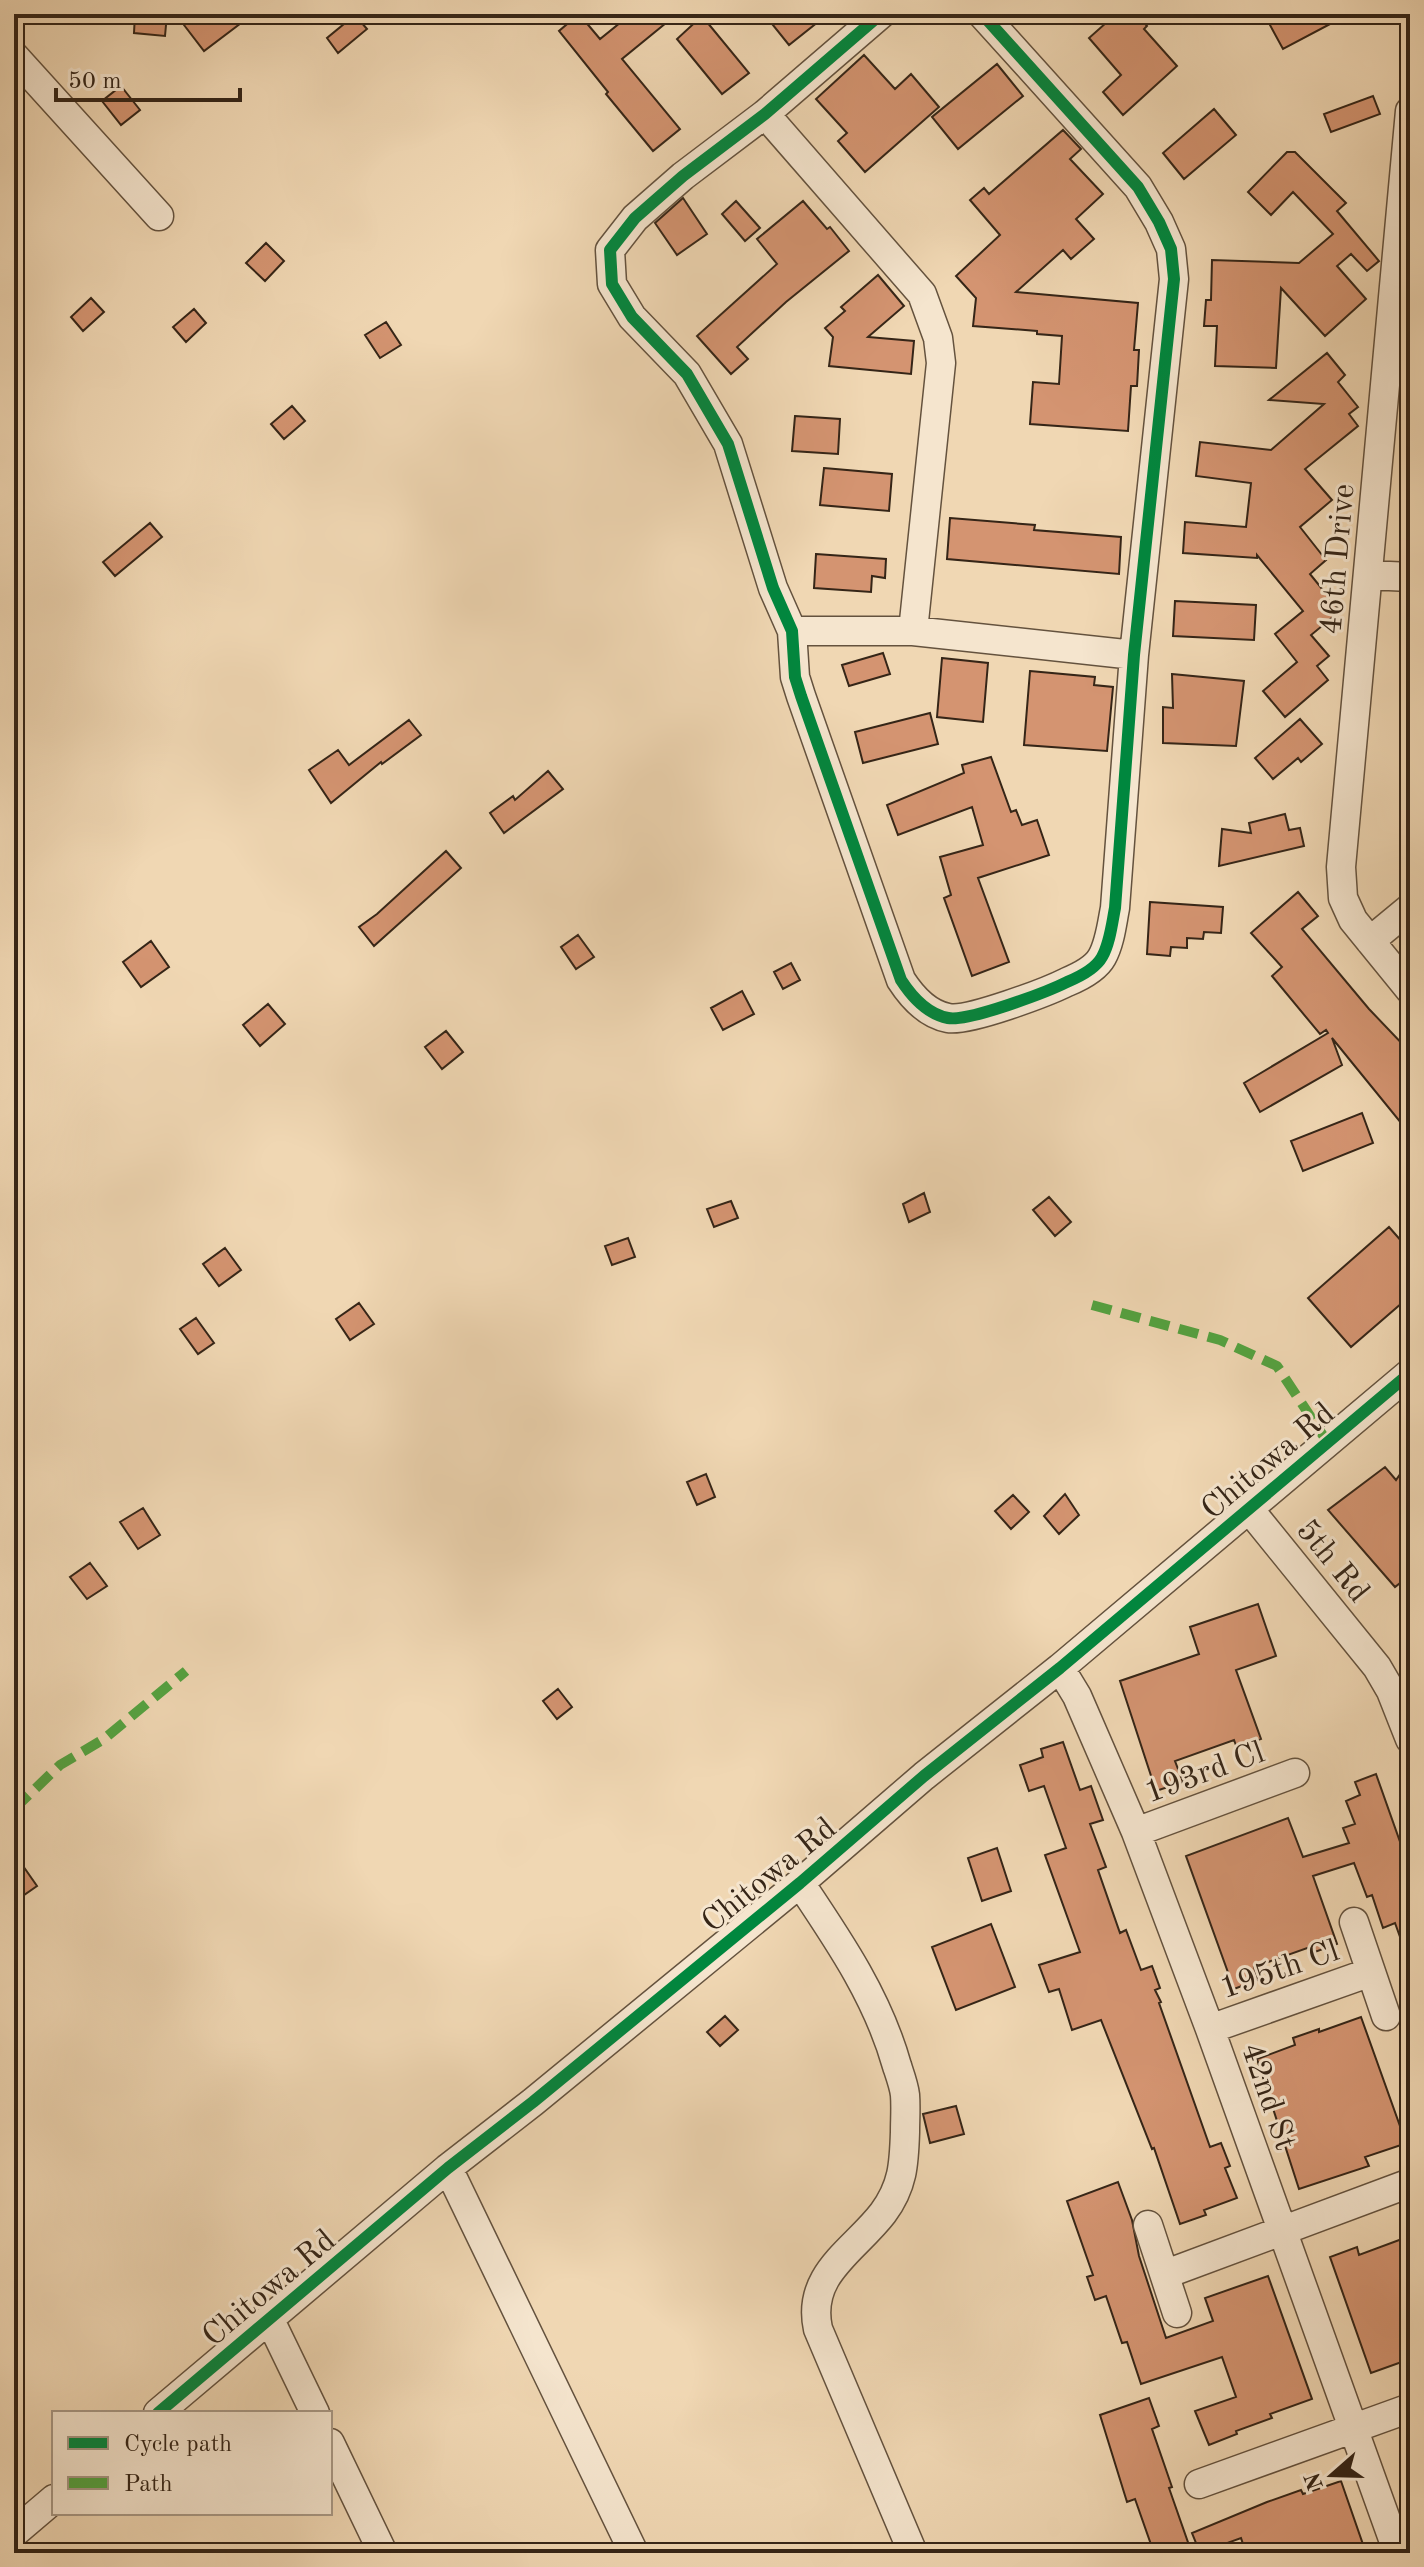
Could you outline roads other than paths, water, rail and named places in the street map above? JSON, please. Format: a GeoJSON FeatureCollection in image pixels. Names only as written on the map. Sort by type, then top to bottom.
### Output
{"type":"FeatureCollection","features":[{"type":"Feature","properties":{"kind":"street"},"geometry":{"type":"LineString","coordinates":[[881,14],[765,114],[683,176],[635,218],[610,250],[609,264],[612,284],[632,317],[687,374],[728,444],[773,588],[792,631],[795,677],[901,980],[913,999],[949,1018],[970,1016],[1067,982],[1085,973],[1102,957],[1115,908],[1134,655],[1174,279],[1171,249],[1138,187],[982,14]]}},
{"type":"Feature","properties":{"kind":"street"},"geometry":{"type":"LineString","coordinates":[[14,56],[159,216]]}},
{"type":"Feature","properties":{"kind":"street","name":"46th Drive"},"geometry":{"type":"LineString","coordinates":[[1410,111],[1399,361],[1369,575],[1341,867],[1343,898],[1353,920],[1410,990]]}},
{"type":"Feature","properties":{"kind":"street"},"geometry":{"type":"LineString","coordinates":[[765,114],[922,294],[938,338],[941,363],[913,631]]}},
{"type":"Feature","properties":{"kind":"street"},"geometry":{"type":"LineString","coordinates":[[1369,575],[1410,577]]}},
{"type":"Feature","properties":{"kind":"street"},"geometry":{"type":"LineString","coordinates":[[792,631],[913,631],[1134,655]]}},
{"type":"Feature","properties":{"kind":"street"},"geometry":{"type":"LineString","coordinates":[[1370,941],[1410,908]]}},
{"type":"Feature","properties":{"kind":"street","name":"Chitowa Rd"},"geometry":{"type":"LineString","coordinates":[[160,2411],[448,2168],[533,2102],[800,1883],[924,1776],[1060,1668],[1410,1373]]}},
{"type":"Feature","properties":{"kind":"street","name":"5th Rd"},"geometry":{"type":"LineString","coordinates":[[1249,1509],[1377,1667],[1391,1691],[1410,1739]]}},
{"type":"Feature","properties":{"kind":"street","name":"42nd St"},"geometry":{"type":"LineString","coordinates":[[1060,1668],[1077,1696],[1136,1832],[1398,2553]]}},
{"type":"Feature","properties":{"kind":"street","name":"193rd Cl"},"geometry":{"type":"LineString","coordinates":[[1136,1832],[1295,1773]]}},
{"type":"Feature","properties":{"kind":"street"},"geometry":{"type":"LineString","coordinates":[[800,1883],[858,1971],[890,2040],[905,2093],[904,2168],[900,2181],[883,2212],[831,2269],[821,2286],[815,2308],[818,2329],[913,2553]]}},
{"type":"Feature","properties":{"kind":"street"},"geometry":{"type":"LineString","coordinates":[[1354,1922],[1386,2016]]}},
{"type":"Feature","properties":{"kind":"street","name":"195th Cl"},"geometry":{"type":"LineString","coordinates":[[1210,2029],[1371,1972]]}},
{"type":"Feature","properties":{"kind":"street"},"geometry":{"type":"LineString","coordinates":[[448,2168],[634,2553]]}},
{"type":"Feature","properties":{"kind":"street"},"geometry":{"type":"LineString","coordinates":[[1166,2274],[1410,2183]]}},
{"type":"Feature","properties":{"kind":"street"},"geometry":{"type":"LineString","coordinates":[[1148,2225],[1177,2313]]}},
{"type":"Feature","properties":{"kind":"street"},"geometry":{"type":"LineString","coordinates":[[270,2320],[314,2411]]}},
{"type":"Feature","properties":{"kind":"street"},"geometry":{"type":"LineString","coordinates":[[1199,2484],[1410,2408]]}},
{"type":"Feature","properties":{"kind":"street"},"geometry":{"type":"LineString","coordinates":[[332,2447],[383,2553]]}},
{"type":"Feature","properties":{"kind":"street"},"geometry":{"type":"LineString","coordinates":[[14,2533],[52,2501]]}}]}
